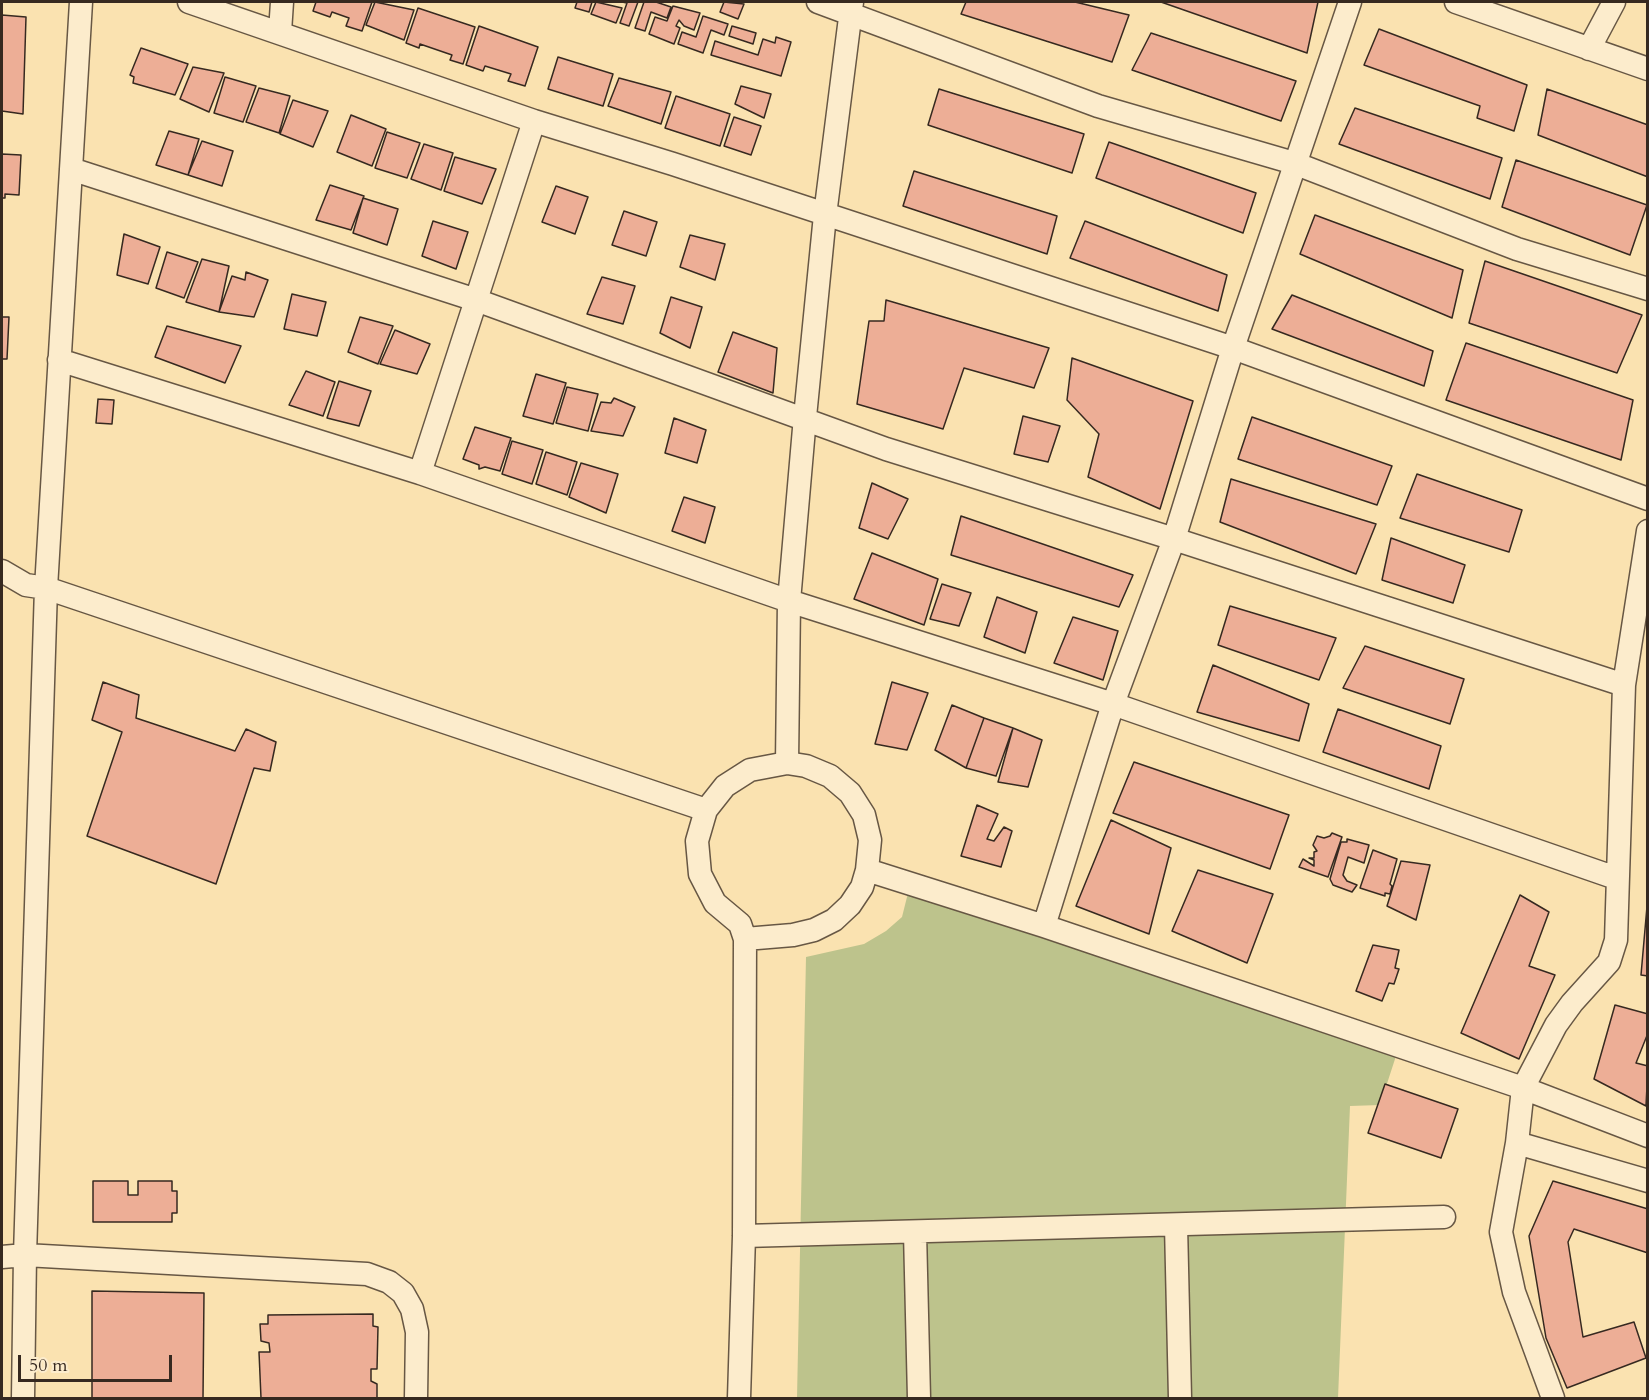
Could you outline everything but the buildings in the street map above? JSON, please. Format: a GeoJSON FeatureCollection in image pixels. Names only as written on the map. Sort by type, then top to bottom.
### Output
{"type":"FeatureCollection","features":[{"type":"Feature","properties":{"kind":"street"},"geometry":{"type":"LineString","coordinates":[[23,1398],[36,587],[59,360],[81,2]]}},
{"type":"Feature","properties":{"kind":"street"},"geometry":{"type":"LineString","coordinates":[[189,2],[534,121],[1233,348],[1647,499]]}},
{"type":"Feature","properties":{"kind":"street"},"geometry":{"type":"LineString","coordinates":[[280,32],[282,2]]}},
{"type":"Feature","properties":{"kind":"street"},"geometry":{"type":"LineString","coordinates":[[818,2],[851,7],[1098,106],[1294,163],[1517,249],[1647,289]]}},
{"type":"Feature","properties":{"kind":"street"},"geometry":{"type":"LineString","coordinates":[[1044,926],[1113,704],[1174,539],[1233,348],[1350,2]]}},
{"type":"Feature","properties":{"kind":"street"},"geometry":{"type":"LineString","coordinates":[[1456,2],[1647,69]]}},
{"type":"Feature","properties":{"kind":"street"},"geometry":{"type":"LineString","coordinates":[[1589,49],[1614,2]]}},
{"type":"Feature","properties":{"kind":"street"},"geometry":{"type":"LineString","coordinates":[[787,763],[789,601],[825,215],[851,7]]}},
{"type":"Feature","properties":{"kind":"street"},"geometry":{"type":"LineString","coordinates":[[420,473],[534,121]]}},
{"type":"Feature","properties":{"kind":"street"},"geometry":{"type":"LineString","coordinates":[[71,169],[476,300],[805,417],[886,449],[1174,539],[1624,685]]}},
{"type":"Feature","properties":{"kind":"street"},"geometry":{"type":"LineString","coordinates":[[59,360],[420,473],[789,601],[1113,704],[1616,878]]}},
{"type":"Feature","properties":{"kind":"street"},"geometry":{"type":"LineString","coordinates":[[1553,1398],[1514,1292],[1501,1232],[1517,1143],[1523,1088],[1556,1025],[1572,1003],[1609,962],[1616,940],[1616,878],[1624,685],[1647,531]]}},
{"type":"Feature","properties":{"kind":"street"},"geometry":{"type":"LineString","coordinates":[[2,571],[36,587],[706,810]]}},
{"type":"Feature","properties":{"kind":"street"},"geometry":{"type":"LineString","coordinates":[[2,593],[36,587]]}},
{"type":"Feature","properties":{"kind":"street"},"geometry":{"type":"LineString","coordinates":[[739,1398],[744,1236],[745,939],[740,924],[715,903],[700,874],[697,841],[706,810],[725,786],[750,770],[787,763],[806,766],[830,776],[850,793],[864,815],[870,840],[867,870],[862,887],[850,905],[834,920],[814,930],[793,935],[745,939]]}},
{"type":"Feature","properties":{"kind":"street"},"geometry":{"type":"LineString","coordinates":[[867,870],[1044,926],[1523,1088],[1647,1136]]}},
{"type":"Feature","properties":{"kind":"street"},"geometry":{"type":"LineString","coordinates":[[1517,1143],[1647,1181]]}},
{"type":"Feature","properties":{"kind":"street"},"geometry":{"type":"LineString","coordinates":[[744,1236],[1444,1217]]}},
{"type":"Feature","properties":{"kind":"street"},"geometry":{"type":"LineString","coordinates":[[1176,1224],[1180,1398]]}},
{"type":"Feature","properties":{"kind":"street"},"geometry":{"type":"LineString","coordinates":[[915,1232],[919,1398]]}},
{"type":"Feature","properties":{"kind":"street"},"geometry":{"type":"LineString","coordinates":[[2,1257],[25,1255],[367,1274],[389,1282],[403,1293],[412,1308],[417,1332],[416,1398]]}},
{"type":"Feature","properties":{"kind":"green space"},"geometry":{"type":"Polygon","coordinates":[[[909,889],[1396,1056],[1380,1105],[1350,1106],[1338,1398],[797,1398],[806,957],[864,944],[886,931],[902,917],[909,889]]]}}]}
